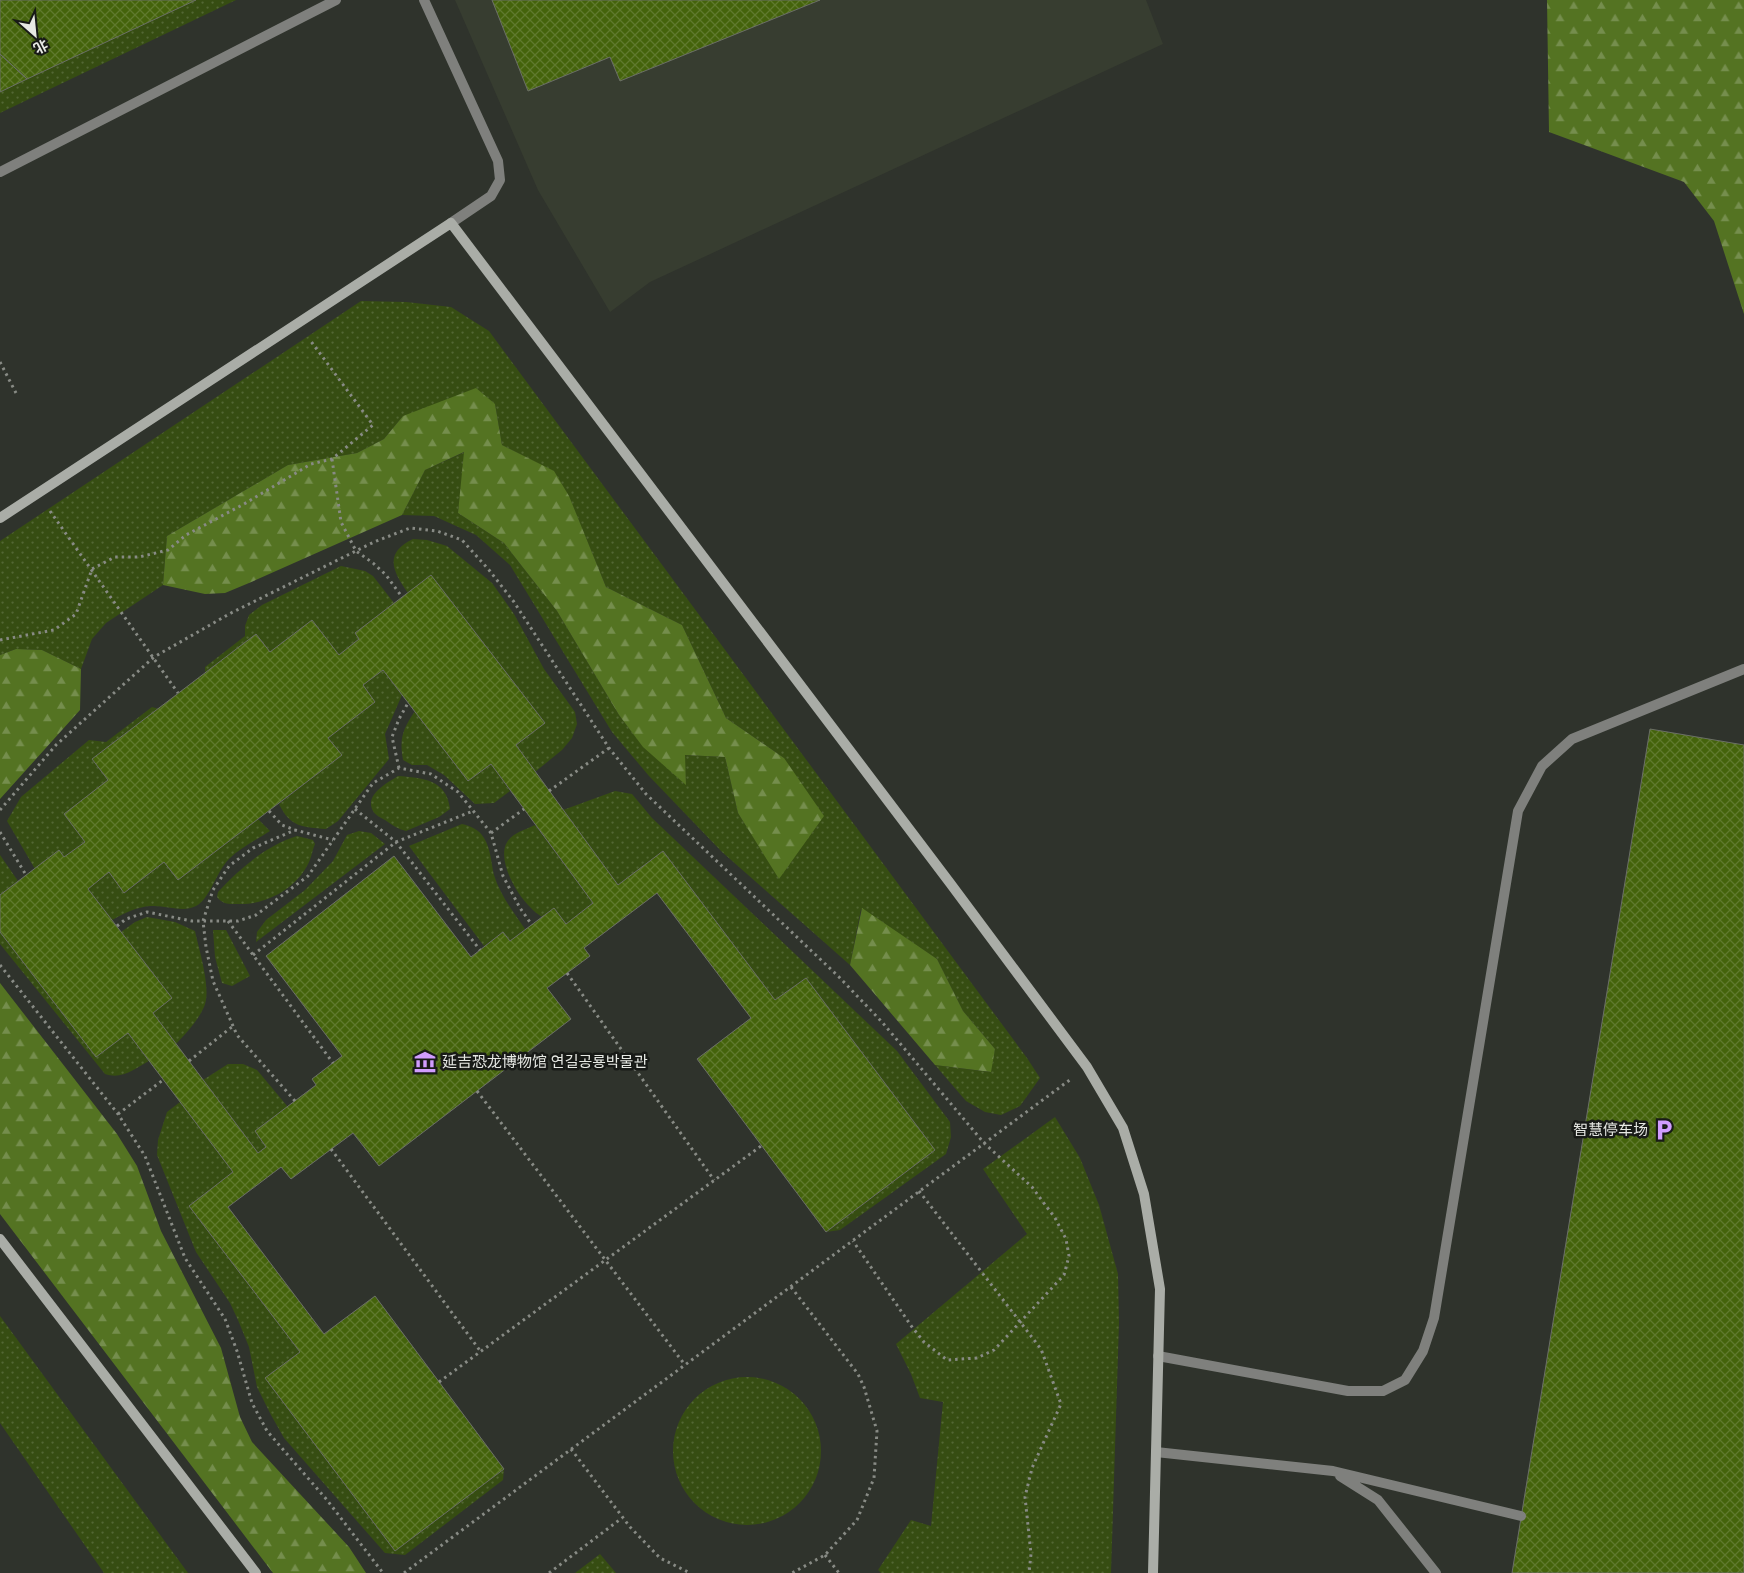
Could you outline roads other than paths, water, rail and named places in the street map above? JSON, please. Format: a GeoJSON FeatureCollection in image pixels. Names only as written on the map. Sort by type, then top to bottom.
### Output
{"type":"FeatureCollection","features":[{"type":"Feature","properties":{"kind":"street"},"geometry":{"type":"LineString","coordinates":[[0,518],[451,223],[1087,1067],[1123,1128],[1144,1194],[1160,1289],[1153,1573]]}},
{"type":"Feature","properties":{"kind":"street"},"geometry":{"type":"LineString","coordinates":[[0,1239],[256,1573]]}},
{"type":"Feature","properties":{"kind":"lane"},"geometry":{"type":"LineString","coordinates":[[0,172],[336,0]]}},
{"type":"Feature","properties":{"kind":"lane"},"geometry":{"type":"LineString","coordinates":[[424,0],[498,161],[500,180],[491,196],[451,223]]}},
{"type":"Feature","properties":{"kind":"lane"},"geometry":{"type":"LineString","coordinates":[[1158,1356],[1348,1391],[1383,1391],[1405,1380],[1423,1351],[1434,1318],[1518,811],[1542,766],[1572,739],[1744,669]]}},
{"type":"Feature","properties":{"kind":"lane"},"geometry":{"type":"LineString","coordinates":[[1156,1452],[1333,1471],[1521,1516]]}},
{"type":"Feature","properties":{"kind":"lane"},"geometry":{"type":"LineString","coordinates":[[1333,1471],[1378,1500],[1436,1573]]}},
{"type":"Feature","properties":{"kind":"place","name":"延吉恐龙博物馆 연길공룡박물관"},"geometry":{"type":"Point","coordinates":[425,1062]}},
{"type":"Feature","properties":{"kind":"place","name":"智慧停车场"},"geometry":{"type":"Point","coordinates":[1664,1130]}}]}
